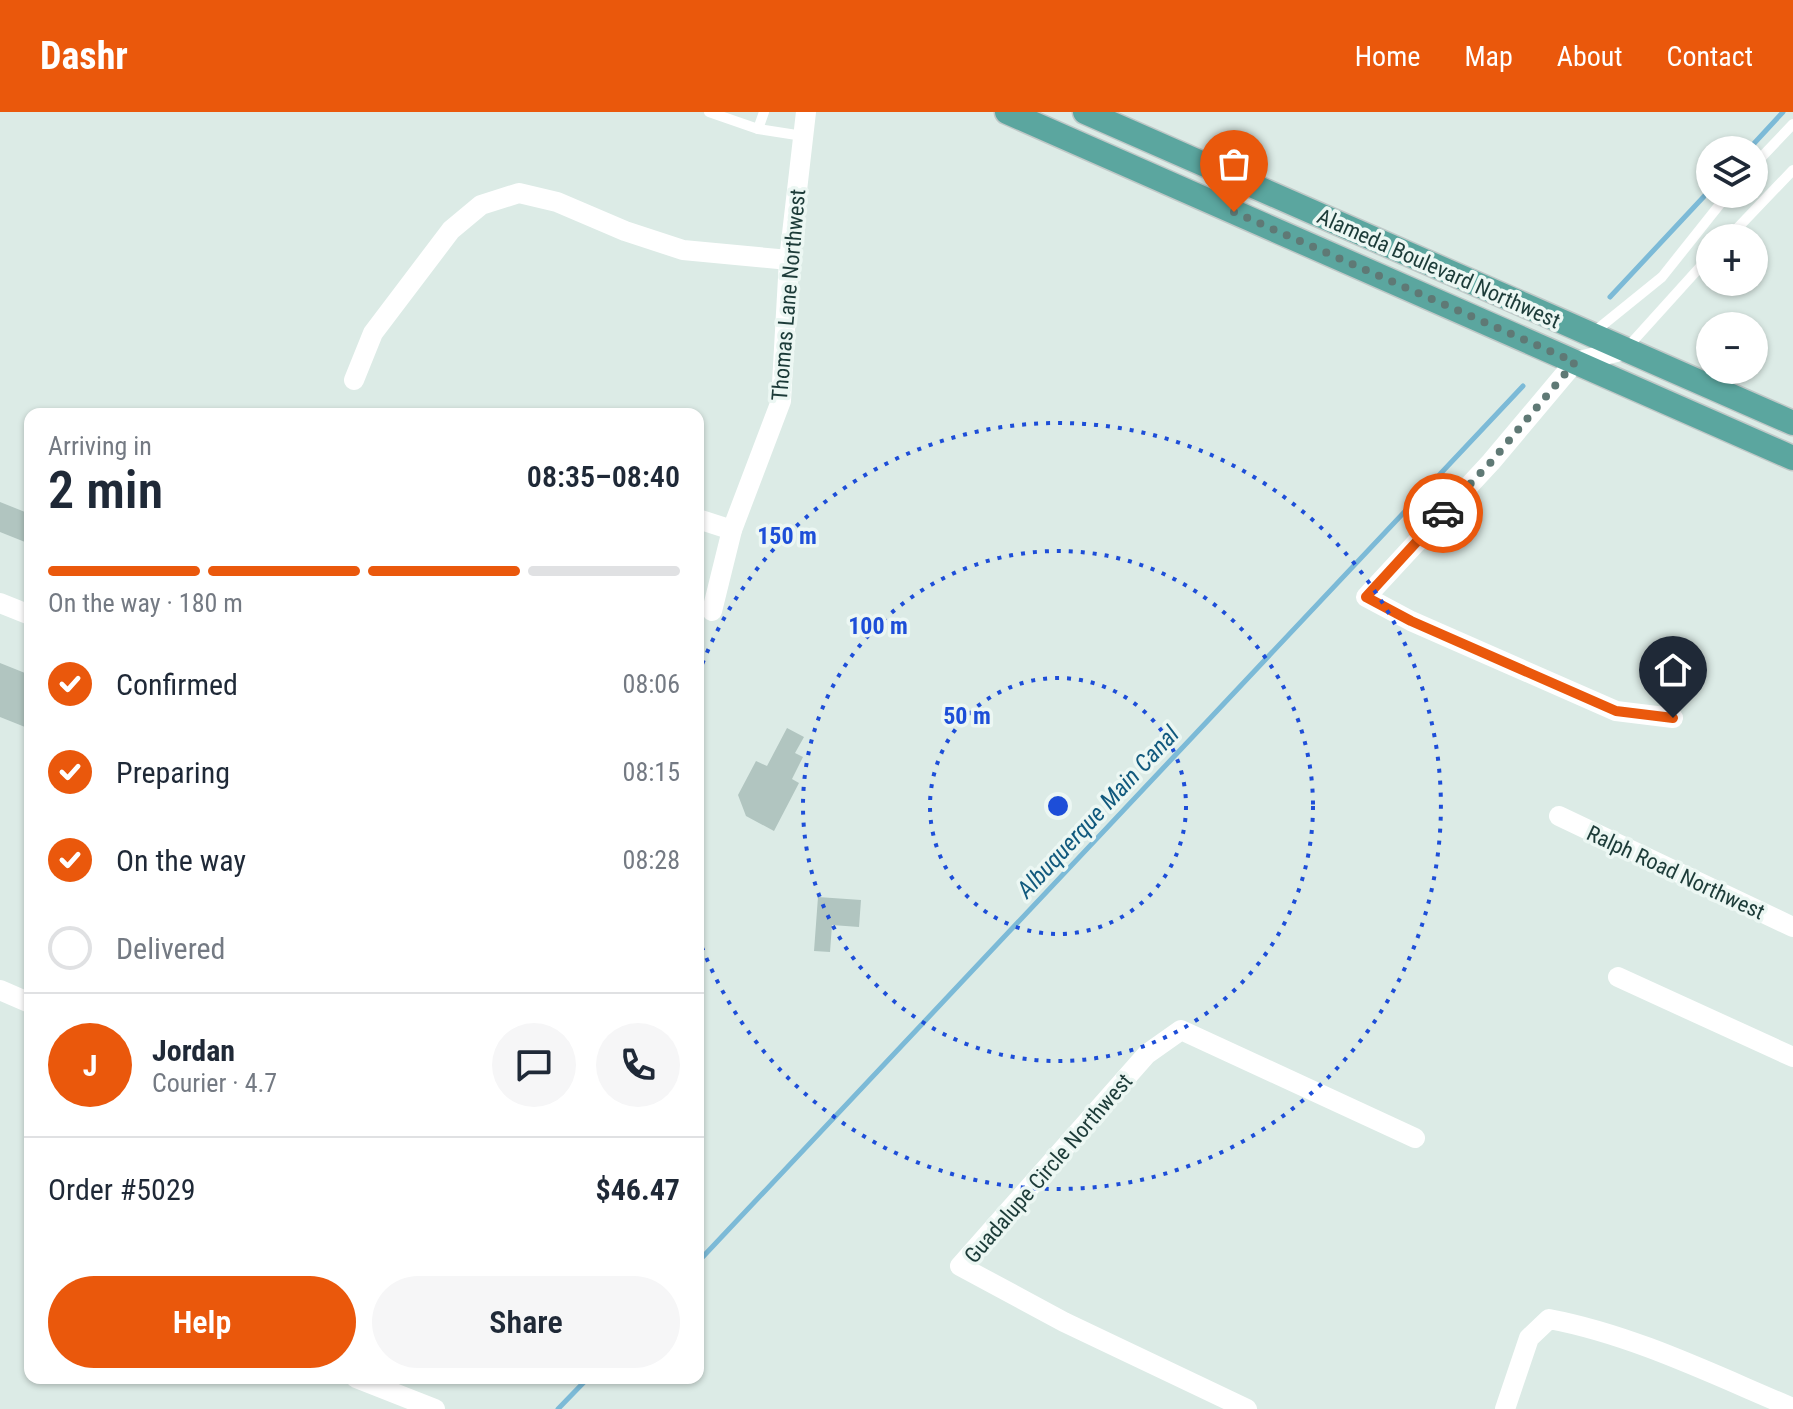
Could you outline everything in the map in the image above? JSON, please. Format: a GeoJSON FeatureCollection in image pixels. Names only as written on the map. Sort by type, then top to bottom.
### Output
{"type":"FeatureCollection","features":[{"type":"Feature","properties":{"kind":"main road","name":"Alameda Boulevard Northwest"},"geometry":{"type":"LineString","coordinates":[[1007,112],[1793,458]]}},
{"type":"Feature","properties":{"kind":"main road","name":"Alameda Boulevard Northwest"},"geometry":{"type":"LineString","coordinates":[[1085,112],[1793,423]]}},
{"type":"Feature","properties":{"kind":"street","name":"Thomas Lane Northwest"},"geometry":{"type":"LineString","coordinates":[[712,611],[732,530],[781,401],[789,260],[806,112]]}},
{"type":"Feature","properties":{"kind":"street"},"geometry":{"type":"LineString","coordinates":[[354,380],[373,333],[451,230],[481,205],[519,193],[557,202],[625,231],[683,250],[789,260]]}},
{"type":"Feature","properties":{"kind":"street"},"geometry":{"type":"LineString","coordinates":[[1625,350],[1575,362],[1491,462],[1366,597],[1411,621],[1616,711],[1673,718]]}},
{"type":"Feature","properties":{"kind":"street"},"geometry":{"type":"LineString","coordinates":[[704,521],[732,530]]}},
{"type":"Feature","properties":{"kind":"street"},"geometry":{"type":"LineString","coordinates":[[0,603],[24,613]]}},
{"type":"Feature","properties":{"kind":"street","name":"Ralph Road Northwest"},"geometry":{"type":"LineString","coordinates":[[1559,816],[1793,927]]}},
{"type":"Feature","properties":{"kind":"street"},"geometry":{"type":"LineString","coordinates":[[1618,977],[1793,1057]]}},
{"type":"Feature","properties":{"kind":"street"},"geometry":{"type":"LineString","coordinates":[[0,990],[24,1000]]}},
{"type":"Feature","properties":{"kind":"street","name":"Guadalupe Circle Northwest"},"geometry":{"type":"LineString","coordinates":[[1247,1409],[1064,1322],[960,1266],[1147,1054],[1181,1030],[1415,1138]]}},
{"type":"Feature","properties":{"kind":"street"},"geometry":{"type":"LineString","coordinates":[[1505,1409],[1529,1338],[1549,1319],[1585,1326],[1654,1350],[1793,1408]]}},
{"type":"Feature","properties":{"kind":"street"},"geometry":{"type":"LineString","coordinates":[[371,1384],[435,1409]]}},
{"type":"Feature","properties":{"kind":"lane"},"geometry":{"type":"LineString","coordinates":[[709,112],[758,129],[803,136]]}},
{"type":"Feature","properties":{"kind":"lane"},"geometry":{"type":"LineString","coordinates":[[758,129],[764,112]]}},
{"type":"Feature","properties":{"kind":"lane"},"geometry":{"type":"LineString","coordinates":[[1768,150],[1793,124]]}},
{"type":"Feature","properties":{"kind":"lane"},"geometry":{"type":"LineString","coordinates":[[1741,224],[1793,170]]}},
{"type":"Feature","properties":{"kind":"lane"},"geometry":{"type":"LineString","coordinates":[[1591,335],[1662,277],[1717,208]]}},
{"type":"Feature","properties":{"kind":"lane"},"geometry":{"type":"LineString","coordinates":[[1405,288],[1416,258]]}},
{"type":"Feature","properties":{"kind":"lane"},"geometry":{"type":"LineString","coordinates":[[1625,350],[1696,271]]}},
{"type":"Feature","properties":{"kind":"building"},"geometry":{"type":"Polygon","coordinates":[[[0,502],[24,512],[24,542],[0,532],[0,502]]]}},
{"type":"Feature","properties":{"kind":"building"},"geometry":{"type":"Polygon","coordinates":[[[0,663],[24,673],[24,727],[0,717],[0,663]]]}},
{"type":"Feature","properties":{"kind":"building"},"geometry":{"type":"Polygon","coordinates":[[[787,728],[804,737],[795,753],[803,757],[792,779],[799,783],[774,831],[746,816],[738,795],[756,761],[767,766],[787,728]]]}},
{"type":"Feature","properties":{"kind":"building"},"geometry":{"type":"Polygon","coordinates":[[[818,897],[861,900],[859,927],[832,925],[830,952],[814,951],[818,897]]]}},
{"type":"Feature","properties":{"kind":"waterway","name":"Albuquerque Main Canal"},"geometry":{"type":"LineString","coordinates":[[1761,136],[1783,112]]}},
{"type":"Feature","properties":{"kind":"waterway","name":"Albuquerque Main Canal"},"geometry":{"type":"LineString","coordinates":[[1610,297],[1696,205]]}},
{"type":"Feature","properties":{"kind":"waterway","name":"Albuquerque Main Canal"},"geometry":{"type":"LineString","coordinates":[[704,1256],[1523,386]]}},
{"type":"Feature","properties":{"kind":"waterway","name":"Albuquerque Main Canal"},"geometry":{"type":"LineString","coordinates":[[558,1409],[582,1384]]}},
{"type":"Feature","properties":{"kind":"way so far"},"geometry":{"type":"LineString","coordinates":[[1234,212],[1575,362],[1491,462],[1443,513]]}},
{"type":"Feature","properties":{"kind":"route"},"geometry":{"type":"LineString","coordinates":[[1443,513],[1366,597],[1411,621],[1616,711],[1673,718]]}}]}
